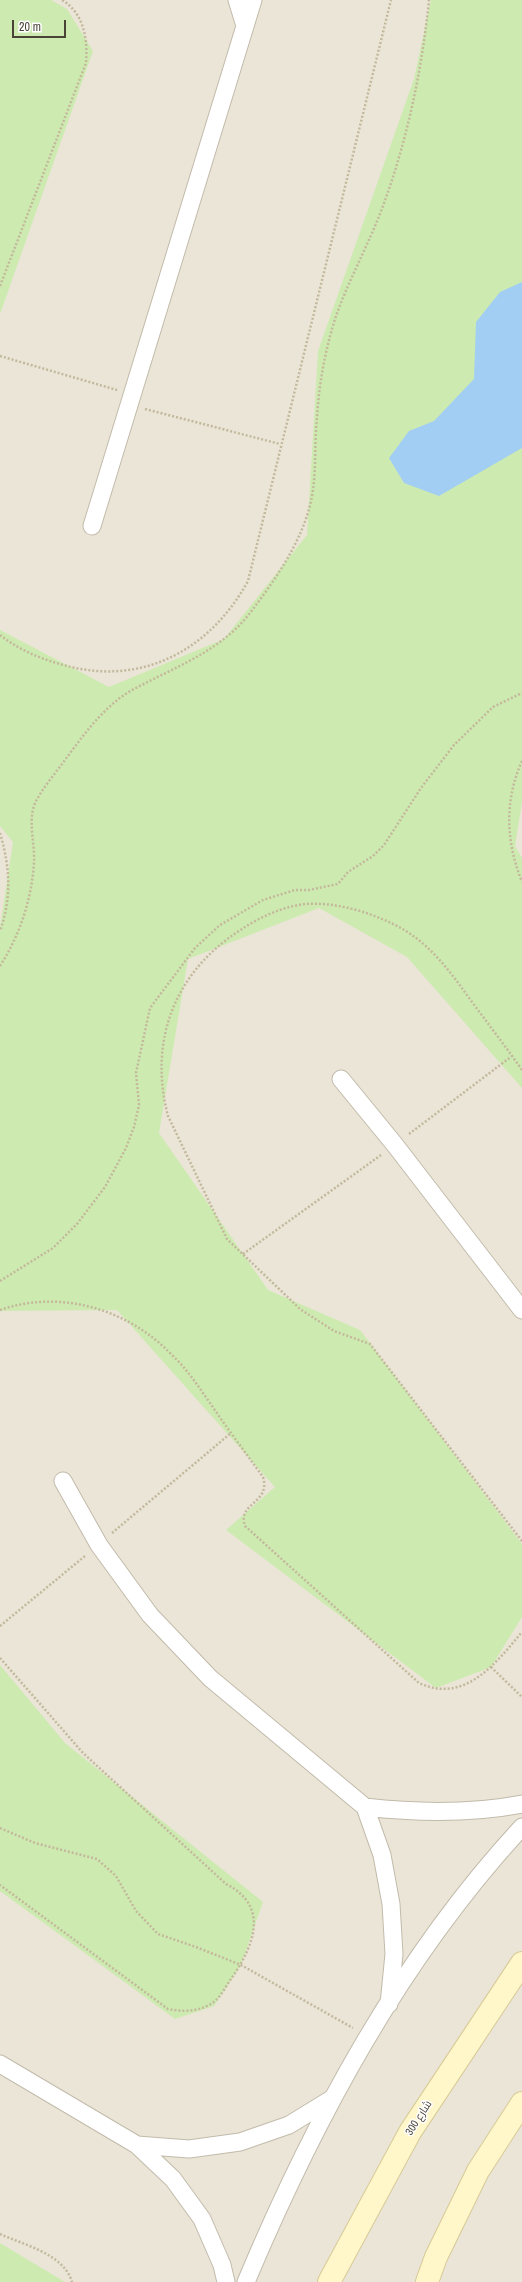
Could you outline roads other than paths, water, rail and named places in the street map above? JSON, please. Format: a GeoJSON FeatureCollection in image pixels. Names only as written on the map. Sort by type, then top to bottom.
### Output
{"type":"FeatureCollection","features":[{"type":"Feature","properties":{"kind":"street"},"geometry":{"type":"LineString","coordinates":[[236,0],[245,26]]}},
{"type":"Feature","properties":{"kind":"street"},"geometry":{"type":"LineString","coordinates":[[92,526],[253,0]]}},
{"type":"Feature","properties":{"kind":"street"},"geometry":{"type":"LineString","coordinates":[[341,1079],[395,1145],[522,1310]]}},
{"type":"Feature","properties":{"kind":"street"},"geometry":{"type":"LineString","coordinates":[[63,1481],[98,1545],[150,1615],[210,1678],[365,1807],[382,1855],[391,1904],[394,1954],[389,2004]]}},
{"type":"Feature","properties":{"kind":"street"},"geometry":{"type":"LineString","coordinates":[[365,1807],[411,1812],[457,1812],[522,1804]]}},
{"type":"Feature","properties":{"kind":"street"},"geometry":{"type":"LineString","coordinates":[[246,2282],[297,2169],[333,2098],[368,2036],[444,1919],[522,1827]]}},
{"type":"Feature","properties":{"kind":"street","name":"شارع 300"},"geometry":{"type":"LineString","coordinates":[[329,2282],[410,2132],[522,1963]]}},
{"type":"Feature","properties":{"kind":"street"},"geometry":{"type":"LineString","coordinates":[[0,2064],[137,2145],[173,2179],[202,2219],[222,2265],[226,2282]]}},
{"type":"Feature","properties":{"kind":"street"},"geometry":{"type":"LineString","coordinates":[[137,2145],[189,2149],[240,2142],[289,2125],[333,2098]]}},
{"type":"Feature","properties":{"kind":"street"},"geometry":{"type":"LineString","coordinates":[[426,2282],[436,2257],[478,2171],[522,2103]]}},
{"type":"Feature","properties":{"kind":"water"},"geometry":{"type":"Polygon","coordinates":[[[522,282],[522,448],[439,496],[404,483],[389,458],[409,431],[434,421],[474,379],[476,322],[500,292],[522,282]]]}}]}
